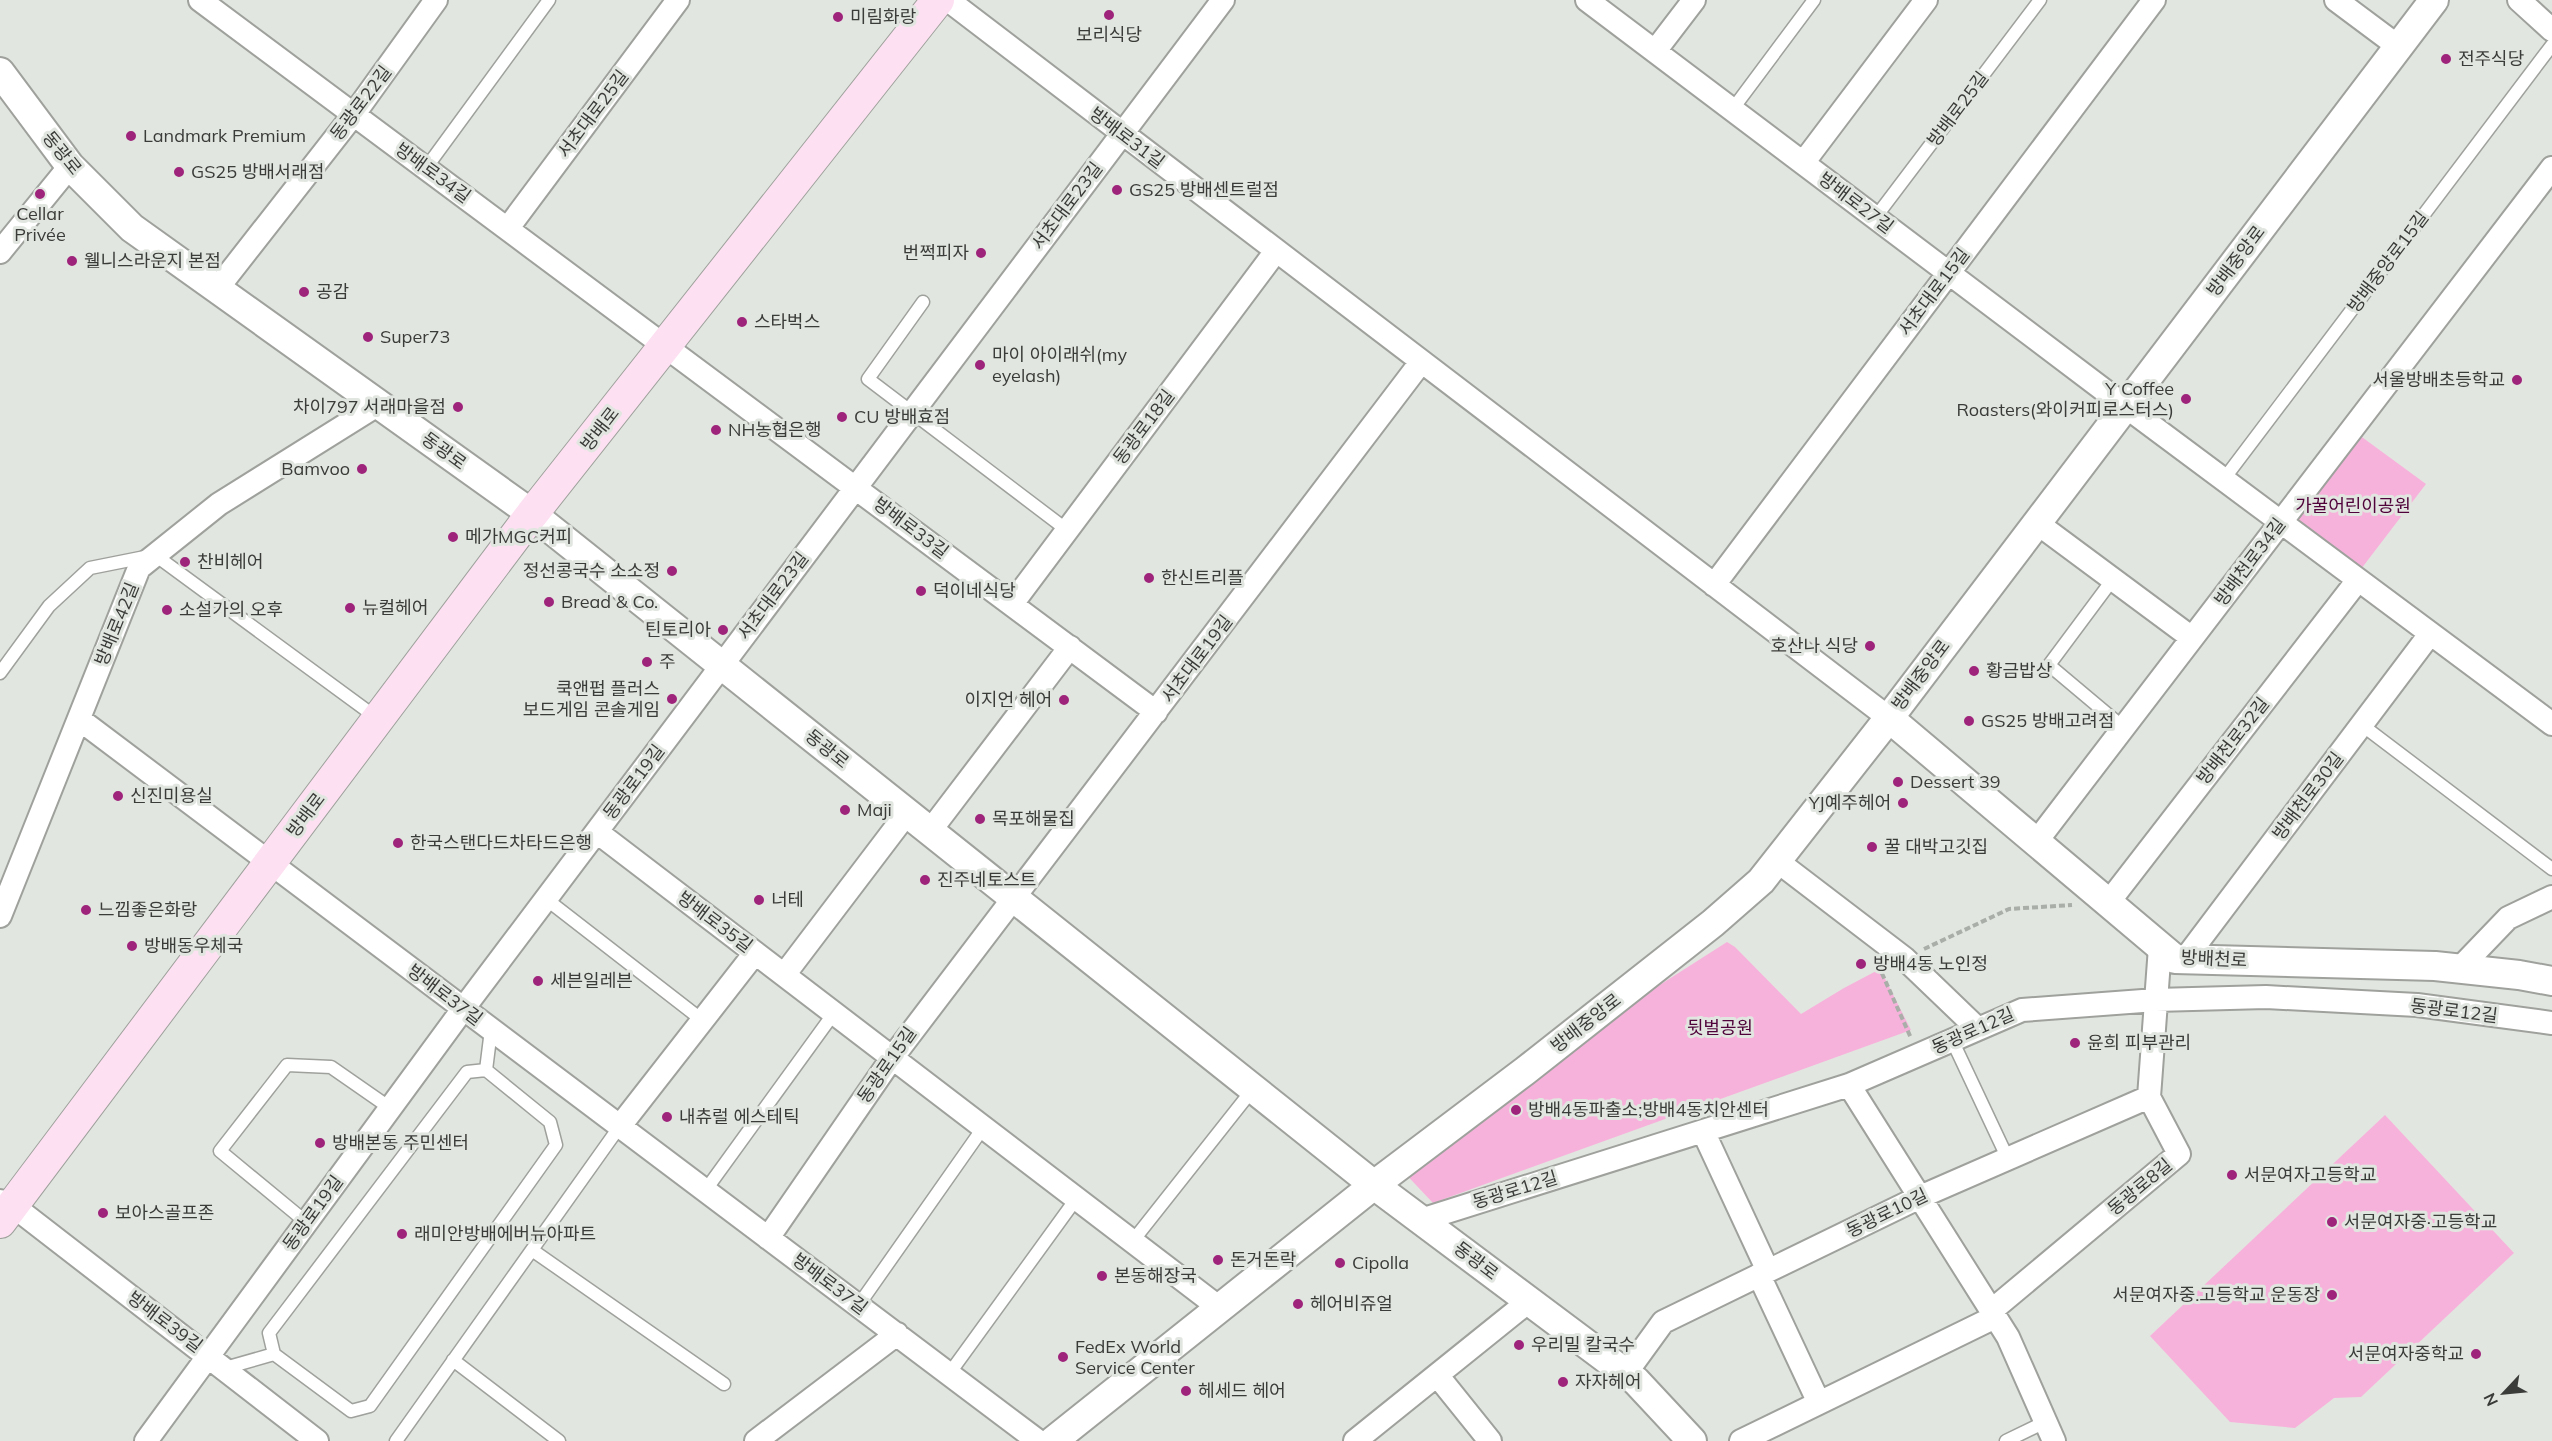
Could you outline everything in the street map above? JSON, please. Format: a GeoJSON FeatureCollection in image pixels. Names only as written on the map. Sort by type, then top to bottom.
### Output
{"type":"FeatureCollection","features":[{"type":"Feature","properties":{"kind":"main road","name":"방배로"},"geometry":{"type":"LineString","coordinates":[[4,1209],[270,863],[532,514],[938,0]]}},
{"type":"Feature","properties":{"kind":"street","name":"방배로34길"},"geometry":{"type":"LineString","coordinates":[[200,0],[666,345]]}},
{"type":"Feature","properties":{"kind":"street","name":"동광로22길"},"geometry":{"type":"LineString","coordinates":[[217,289],[354,114],[436,0]]}},
{"type":"Feature","properties":{"kind":"street","name":"서초대로25길"},"geometry":{"type":"LineString","coordinates":[[508,228],[678,0]]}},
{"type":"Feature","properties":{"kind":"street","name":"방배로31길"},"geometry":{"type":"LineString","coordinates":[[948,0],[1714,585]]}},
{"type":"Feature","properties":{"kind":"street","name":"서초대로23길"},"geometry":{"type":"LineString","coordinates":[[722,665],[1223,0]]}},
{"type":"Feature","properties":{"kind":"street","name":"방배로27길"},"geometry":{"type":"LineString","coordinates":[[1587,0],[2125,406]]}},
{"type":"Feature","properties":{"kind":"street"},"geometry":{"type":"LineString","coordinates":[[1655,51],[1694,0]]}},
{"type":"Feature","properties":{"kind":"street"},"geometry":{"type":"LineString","coordinates":[[1803,163],[1926,0]]}},
{"type":"Feature","properties":{"kind":"street","name":"서초대로15길"},"geometry":{"type":"LineString","coordinates":[[1714,585],[2154,0]]}},
{"type":"Feature","properties":{"kind":"street"},"geometry":{"type":"LineString","coordinates":[[2336,0],[2399,47]]}},
{"type":"Feature","properties":{"kind":"street","name":"방배중앙로"},"geometry":{"type":"LineString","coordinates":[[1053,1441],[1374,1185],[1525,1071],[1713,923],[1761,881],[1889,718],[2434,0]]}},
{"type":"Feature","properties":{"kind":"street"},"geometry":{"type":"LineString","coordinates":[[2519,0],[2552,30]]}},
{"type":"Feature","properties":{"kind":"street","name":"동광로"},"geometry":{"type":"LineString","coordinates":[[0,72],[70,166],[132,228],[532,514],[1374,1185],[1626,1373],[1692,1441]]}},
{"type":"Feature","properties":{"kind":"street"},"geometry":{"type":"LineString","coordinates":[[0,252],[70,166]]}},
{"type":"Feature","properties":{"kind":"street","name":"방배천로34길"},"geometry":{"type":"LineString","coordinates":[[2037,842],[2552,168]]}},
{"type":"Feature","properties":{"kind":"street","name":"동광로18길"},"geometry":{"type":"LineString","coordinates":[[1012,604],[1276,251]]}},
{"type":"Feature","properties":{"kind":"street","name":"방배로33길"},"geometry":{"type":"LineString","coordinates":[[666,345],[1156,712]]}},
{"type":"Feature","properties":{"kind":"street","name":"서초대로19길"},"geometry":{"type":"LineString","coordinates":[[1012,897],[1422,362]]}},
{"type":"Feature","properties":{"kind":"street","name":"방배로42길"},"geometry":{"type":"LineString","coordinates":[[0,916],[5,886],[79,719],[139,568],[219,504],[379,404]]}},
{"type":"Feature","properties":{"kind":"street"},"geometry":{"type":"LineString","coordinates":[[2125,406],[2552,724]]}},
{"type":"Feature","properties":{"kind":"street"},"geometry":{"type":"LineString","coordinates":[[2037,523],[2192,638]]}},
{"type":"Feature","properties":{"kind":"street","name":"방배천로32길"},"geometry":{"type":"LineString","coordinates":[[2108,903],[2358,580]]}},
{"type":"Feature","properties":{"kind":"street"},"geometry":{"type":"LineString","coordinates":[[1714,585],[1889,718]]}},
{"type":"Feature","properties":{"kind":"street","name":"방배천로30길"},"geometry":{"type":"LineString","coordinates":[[2185,959],[2430,633]]}},
{"type":"Feature","properties":{"kind":"street"},"geometry":{"type":"LineString","coordinates":[[930,831],[1070,647]]}},
{"type":"Feature","properties":{"kind":"street","name":"동광로19길"},"geometry":{"type":"LineString","coordinates":[[146,1441],[217,1361],[306,1222],[722,665]]}},
{"type":"Feature","properties":{"kind":"street","name":"방배천로"},"geometry":{"type":"LineString","coordinates":[[1889,718],[2175,959],[2435,966],[2552,981]]}},
{"type":"Feature","properties":{"kind":"street"},"geometry":{"type":"LineString","coordinates":[[79,719],[270,863]]}},
{"type":"Feature","properties":{"kind":"street"},"geometry":{"type":"LineString","coordinates":[[784,975],[907,813]]}},
{"type":"Feature","properties":{"kind":"street","name":"방배로35길"},"geometry":{"type":"LineString","coordinates":[[597,832],[1221,1309]]}},
{"type":"Feature","properties":{"kind":"street"},"geometry":{"type":"LineString","coordinates":[[1777,861],[1904,958],[1978,1029]]}},
{"type":"Feature","properties":{"kind":"street","name":"방배로37길"},"geometry":{"type":"LineString","coordinates":[[270,863],[1038,1441]]}},
{"type":"Feature","properties":{"kind":"street","name":"동광로15길"},"geometry":{"type":"LineString","coordinates":[[768,1238],[892,1058],[1012,897]]}},
{"type":"Feature","properties":{"kind":"street"},"geometry":{"type":"LineString","coordinates":[[2459,969],[2508,918],[2552,897]]}},
{"type":"Feature","properties":{"kind":"street"},"geometry":{"type":"LineString","coordinates":[[2148,1097],[2160,947]]}},
{"type":"Feature","properties":{"kind":"street"},"geometry":{"type":"LineString","coordinates":[[620,1126],[755,953]]}},
{"type":"Feature","properties":{"kind":"street","name":"동광로12길"},"geometry":{"type":"LineString","coordinates":[[1421,1220],[1849,1085],[2022,1010],[2156,1000],[2266,998],[2417,1005],[2552,1023]]}},
{"type":"Feature","properties":{"kind":"street"},"geometry":{"type":"LineString","coordinates":[[1849,1085],[2008,1337],[2050,1431]]}},
{"type":"Feature","properties":{"kind":"street","name":"동광로10길"},"geometry":{"type":"LineString","coordinates":[[1626,1373],[1663,1322],[1920,1197],[2148,1097]]}},
{"type":"Feature","properties":{"kind":"street","name":"동광로8길"},"geometry":{"type":"LineString","coordinates":[[1741,1441],[1993,1314],[2179,1154],[2148,1097]]}},
{"type":"Feature","properties":{"kind":"street"},"geometry":{"type":"LineString","coordinates":[[1703,1131],[1819,1403]]}},
{"type":"Feature","properties":{"kind":"street","name":"방배로39길"},"geometry":{"type":"LineString","coordinates":[[4,1209],[217,1361],[317,1441]]}},
{"type":"Feature","properties":{"kind":"street"},"geometry":{"type":"LineString","coordinates":[[1355,1441],[1529,1301]]}},
{"type":"Feature","properties":{"kind":"street"},"geometry":{"type":"LineString","coordinates":[[756,1441],[897,1334]]}},
{"type":"Feature","properties":{"kind":"street"},"geometry":{"type":"LineString","coordinates":[[1437,1375],[1490,1441]]}},
{"type":"Feature","properties":{"kind":"lane"},"geometry":{"type":"LineString","coordinates":[[426,168],[549,0]]}},
{"type":"Feature","properties":{"kind":"lane"},"geometry":{"type":"LineString","coordinates":[[1732,110],[1814,0]]}},
{"type":"Feature","properties":{"kind":"lane","name":"방배로25길"},"geometry":{"type":"LineString","coordinates":[[1875,218],[2040,0]]}},
{"type":"Feature","properties":{"kind":"lane","name":"방배중앙로15길"},"geometry":{"type":"LineString","coordinates":[[2224,480],[2552,45]]}},
{"type":"Feature","properties":{"kind":"lane"},"geometry":{"type":"LineString","coordinates":[[923,302],[868,379],[1067,530]]}},
{"type":"Feature","properties":{"kind":"lane"},"geometry":{"type":"LineString","coordinates":[[0,673],[49,606],[90,568],[155,555],[378,719]]}},
{"type":"Feature","properties":{"kind":"lane"},"geometry":{"type":"LineString","coordinates":[[2113,579],[2049,665],[2124,728]]}},
{"type":"Feature","properties":{"kind":"lane"},"geometry":{"type":"LineString","coordinates":[[2362,725],[2552,869]]}},
{"type":"Feature","properties":{"kind":"lane"},"geometry":{"type":"LineString","coordinates":[[546,899],[702,1020]]}},
{"type":"Feature","properties":{"kind":"lane"},"geometry":{"type":"LineString","coordinates":[[705,1191],[834,1013]]}},
{"type":"Feature","properties":{"kind":"lane"},"geometry":{"type":"LineString","coordinates":[[486,1070],[491,1030]]}},
{"type":"Feature","properties":{"kind":"lane"},"geometry":{"type":"LineString","coordinates":[[1952,1040],[2008,1159]]}},
{"type":"Feature","properties":{"kind":"lane"},"geometry":{"type":"LineString","coordinates":[[306,1222],[220,1150],[287,1065],[331,1067],[390,1108]]}},
{"type":"Feature","properties":{"kind":"lane"},"geometry":{"type":"LineString","coordinates":[[486,1070],[550,1122],[556,1145],[370,1406],[351,1411],[274,1354],[269,1334],[467,1072],[486,1070]]}},
{"type":"Feature","properties":{"kind":"lane"},"geometry":{"type":"LineString","coordinates":[[1132,1242],[1253,1089]]}},
{"type":"Feature","properties":{"kind":"lane"},"geometry":{"type":"LineString","coordinates":[[396,1441],[620,1126]]}},
{"type":"Feature","properties":{"kind":"lane"},"geometry":{"type":"LineString","coordinates":[[858,1306],[984,1128]]}},
{"type":"Feature","properties":{"kind":"lane"},"geometry":{"type":"LineString","coordinates":[[949,1374],[1076,1199]]}},
{"type":"Feature","properties":{"kind":"lane"},"geometry":{"type":"LineString","coordinates":[[532,1250],[724,1384]]}},
{"type":"Feature","properties":{"kind":"lane"},"geometry":{"type":"LineString","coordinates":[[217,1361],[274,1354]]}},
{"type":"Feature","properties":{"kind":"lane"},"geometry":{"type":"LineString","coordinates":[[453,1360],[560,1441]]}},
{"type":"Feature","properties":{"kind":"lane"},"geometry":{"type":"LineString","coordinates":[[2006,1441],[2050,1431]]}},
{"type":"Feature","properties":{"kind":"path"},"geometry":{"type":"LineString","coordinates":[[1904,958],[2009,909],[2108,903]]}},
{"type":"Feature","properties":{"kind":"path"},"geometry":{"type":"LineString","coordinates":[[1880,969],[1919,1055]]}},
{"type":"Feature","properties":{"kind":"green space","name":"가꿀어린이공원"},"geometry":{"type":"Polygon","coordinates":[[[2355,432],[2426,484],[2358,573],[2288,519],[2355,432]]]}},
{"type":"Feature","properties":{"kind":"green space","name":"뒷벌공원"},"geometry":{"type":"Polygon","coordinates":[[[1727,942],[1735,947],[1801,1014],[1880,969],[1911,1030],[1433,1203],[1399,1167],[1525,1071],[1727,942]]]}},
{"type":"Feature","properties":{"kind":"green space","name":"서문여자중.고등학교 운동장"},"geometry":{"type":"Polygon","coordinates":[[[2385,1115],[2514,1253],[2361,1397],[2334,1398],[2295,1428],[2230,1422],[2150,1336],[2385,1115]]]}},
{"type":"Feature","properties":{"kind":"place","name":"보리식당"},"geometry":{"type":"Point","coordinates":[1109,15]}},
{"type":"Feature","properties":{"kind":"place","name":"미림화랑"},"geometry":{"type":"Point","coordinates":[838,17]}},
{"type":"Feature","properties":{"kind":"place","name":"전주식당"},"geometry":{"type":"Point","coordinates":[2446,59]}},
{"type":"Feature","properties":{"kind":"place","name":"Landmark Premium"},"geometry":{"type":"Point","coordinates":[131,136]}},
{"type":"Feature","properties":{"kind":"place","name":"GS25 방배서래점"},"geometry":{"type":"Point","coordinates":[179,172]}},
{"type":"Feature","properties":{"kind":"place","name":"GS25 방배센트럴점"},"geometry":{"type":"Point","coordinates":[1117,190]}},
{"type":"Feature","properties":{"kind":"place","name":"Cellar Privée"},"geometry":{"type":"Point","coordinates":[40,194]}},
{"type":"Feature","properties":{"kind":"place","name":"번쩍피자"},"geometry":{"type":"Point","coordinates":[981,253]}},
{"type":"Feature","properties":{"kind":"place","name":"웰니스라운지 본점"},"geometry":{"type":"Point","coordinates":[72,261]}},
{"type":"Feature","properties":{"kind":"place","name":"공감"},"geometry":{"type":"Point","coordinates":[304,292]}},
{"type":"Feature","properties":{"kind":"place","name":"스타벅스"},"geometry":{"type":"Point","coordinates":[742,322]}},
{"type":"Feature","properties":{"kind":"place","name":"Super73"},"geometry":{"type":"Point","coordinates":[368,337]}},
{"type":"Feature","properties":{"kind":"place","name":"마이 아이래쉬(my eyelash)"},"geometry":{"type":"Point","coordinates":[980,365]}},
{"type":"Feature","properties":{"kind":"place","name":"서울방배초등학교"},"geometry":{"type":"Point","coordinates":[2517,380]}},
{"type":"Feature","properties":{"kind":"place","name":"Y Coffee Roasters(와이커피로스터스)"},"geometry":{"type":"Point","coordinates":[2186,399]}},
{"type":"Feature","properties":{"kind":"place","name":"차이797 서래마을점"},"geometry":{"type":"Point","coordinates":[458,407]}},
{"type":"Feature","properties":{"kind":"place","name":"CU 방배효점"},"geometry":{"type":"Point","coordinates":[842,417]}},
{"type":"Feature","properties":{"kind":"place","name":"NH농협은행"},"geometry":{"type":"Point","coordinates":[716,430]}},
{"type":"Feature","properties":{"kind":"place","name":"Bamvoo"},"geometry":{"type":"Point","coordinates":[362,469]}},
{"type":"Feature","properties":{"kind":"place","name":"메가MGC커피"},"geometry":{"type":"Point","coordinates":[453,537]}},
{"type":"Feature","properties":{"kind":"place","name":"찬비헤어"},"geometry":{"type":"Point","coordinates":[185,562]}},
{"type":"Feature","properties":{"kind":"place","name":"정선콩국수 소소정"},"geometry":{"type":"Point","coordinates":[672,571]}},
{"type":"Feature","properties":{"kind":"place","name":"한신트리플"},"geometry":{"type":"Point","coordinates":[1149,578]}},
{"type":"Feature","properties":{"kind":"place","name":"덕이네식당"},"geometry":{"type":"Point","coordinates":[921,591]}},
{"type":"Feature","properties":{"kind":"place","name":"Bread & Co."},"geometry":{"type":"Point","coordinates":[549,602]}},
{"type":"Feature","properties":{"kind":"place","name":"뉴컬헤어"},"geometry":{"type":"Point","coordinates":[350,608]}},
{"type":"Feature","properties":{"kind":"place","name":"소설가의 오후"},"geometry":{"type":"Point","coordinates":[167,610]}},
{"type":"Feature","properties":{"kind":"place","name":"틴토리아"},"geometry":{"type":"Point","coordinates":[723,630]}},
{"type":"Feature","properties":{"kind":"place","name":"호산나 식당"},"geometry":{"type":"Point","coordinates":[1870,646]}},
{"type":"Feature","properties":{"kind":"place","name":"주"},"geometry":{"type":"Point","coordinates":[647,662]}},
{"type":"Feature","properties":{"kind":"place","name":"황금밥상"},"geometry":{"type":"Point","coordinates":[1974,671]}},
{"type":"Feature","properties":{"kind":"place","name":"쿡앤펍 플러스 보드게임 콘솔게임"},"geometry":{"type":"Point","coordinates":[672,699]}},
{"type":"Feature","properties":{"kind":"place","name":"이지언 헤어"},"geometry":{"type":"Point","coordinates":[1064,700]}},
{"type":"Feature","properties":{"kind":"place","name":"GS25 방배고려점"},"geometry":{"type":"Point","coordinates":[1969,721]}},
{"type":"Feature","properties":{"kind":"place","name":"Dessert 39"},"geometry":{"type":"Point","coordinates":[1898,782]}},
{"type":"Feature","properties":{"kind":"place","name":"신진미용실"},"geometry":{"type":"Point","coordinates":[118,796]}},
{"type":"Feature","properties":{"kind":"place","name":"YJ예주헤어"},"geometry":{"type":"Point","coordinates":[1903,803]}},
{"type":"Feature","properties":{"kind":"place","name":"Maji"},"geometry":{"type":"Point","coordinates":[845,810]}},
{"type":"Feature","properties":{"kind":"place","name":"목포해물집"},"geometry":{"type":"Point","coordinates":[980,819]}},
{"type":"Feature","properties":{"kind":"place","name":"한국스탠다드차타드은행"},"geometry":{"type":"Point","coordinates":[398,843]}},
{"type":"Feature","properties":{"kind":"place","name":"꿀 대박고깃집"},"geometry":{"type":"Point","coordinates":[1872,847]}},
{"type":"Feature","properties":{"kind":"place","name":"진주네토스트"},"geometry":{"type":"Point","coordinates":[925,880]}},
{"type":"Feature","properties":{"kind":"place","name":"너테"},"geometry":{"type":"Point","coordinates":[759,900]}},
{"type":"Feature","properties":{"kind":"place","name":"느낌좋은화랑"},"geometry":{"type":"Point","coordinates":[86,910]}},
{"type":"Feature","properties":{"kind":"place","name":"방배동우체국"},"geometry":{"type":"Point","coordinates":[132,946]}},
{"type":"Feature","properties":{"kind":"place","name":"방배4동 노인정"},"geometry":{"type":"Point","coordinates":[1861,964]}},
{"type":"Feature","properties":{"kind":"place","name":"세븐일레븐"},"geometry":{"type":"Point","coordinates":[538,981]}},
{"type":"Feature","properties":{"kind":"place","name":"윤희 피부관리"},"geometry":{"type":"Point","coordinates":[2075,1043]}},
{"type":"Feature","properties":{"kind":"place","name":"방배4동파출소;방배4동치안센터"},"geometry":{"type":"Point","coordinates":[1516,1110]}},
{"type":"Feature","properties":{"kind":"place","name":"내츄럴 에스테틱"},"geometry":{"type":"Point","coordinates":[667,1117]}},
{"type":"Feature","properties":{"kind":"place","name":"방배본동 주민센터"},"geometry":{"type":"Point","coordinates":[320,1143]}},
{"type":"Feature","properties":{"kind":"place","name":"서문여자고등학교"},"geometry":{"type":"Point","coordinates":[2232,1175]}},
{"type":"Feature","properties":{"kind":"place","name":"보아스골프존"},"geometry":{"type":"Point","coordinates":[103,1213]}},
{"type":"Feature","properties":{"kind":"place","name":"서문여자중·고등학교"},"geometry":{"type":"Point","coordinates":[2332,1222]}},
{"type":"Feature","properties":{"kind":"place","name":"래미안방배에버뉴아파트"},"geometry":{"type":"Point","coordinates":[402,1234]}},
{"type":"Feature","properties":{"kind":"place","name":"돈거돈락"},"geometry":{"type":"Point","coordinates":[1218,1260]}},
{"type":"Feature","properties":{"kind":"place","name":"Cipolla"},"geometry":{"type":"Point","coordinates":[1340,1263]}},
{"type":"Feature","properties":{"kind":"place","name":"본동해장국"},"geometry":{"type":"Point","coordinates":[1102,1276]}},
{"type":"Feature","properties":{"kind":"place","name":"서문여자중.고등학교 운동장"},"geometry":{"type":"Point","coordinates":[2332,1295]}},
{"type":"Feature","properties":{"kind":"place","name":"헤어비쥬얼"},"geometry":{"type":"Point","coordinates":[1298,1304]}},
{"type":"Feature","properties":{"kind":"place","name":"우리밀 칼국수"},"geometry":{"type":"Point","coordinates":[1519,1345]}},
{"type":"Feature","properties":{"kind":"place","name":"서문여자중학교"},"geometry":{"type":"Point","coordinates":[2476,1354]}},
{"type":"Feature","properties":{"kind":"place","name":"FedEx World Service Center"},"geometry":{"type":"Point","coordinates":[1063,1357]}},
{"type":"Feature","properties":{"kind":"place","name":"자자헤어"},"geometry":{"type":"Point","coordinates":[1563,1382]}},
{"type":"Feature","properties":{"kind":"place","name":"헤세드 헤어"},"geometry":{"type":"Point","coordinates":[1186,1391]}}]}
